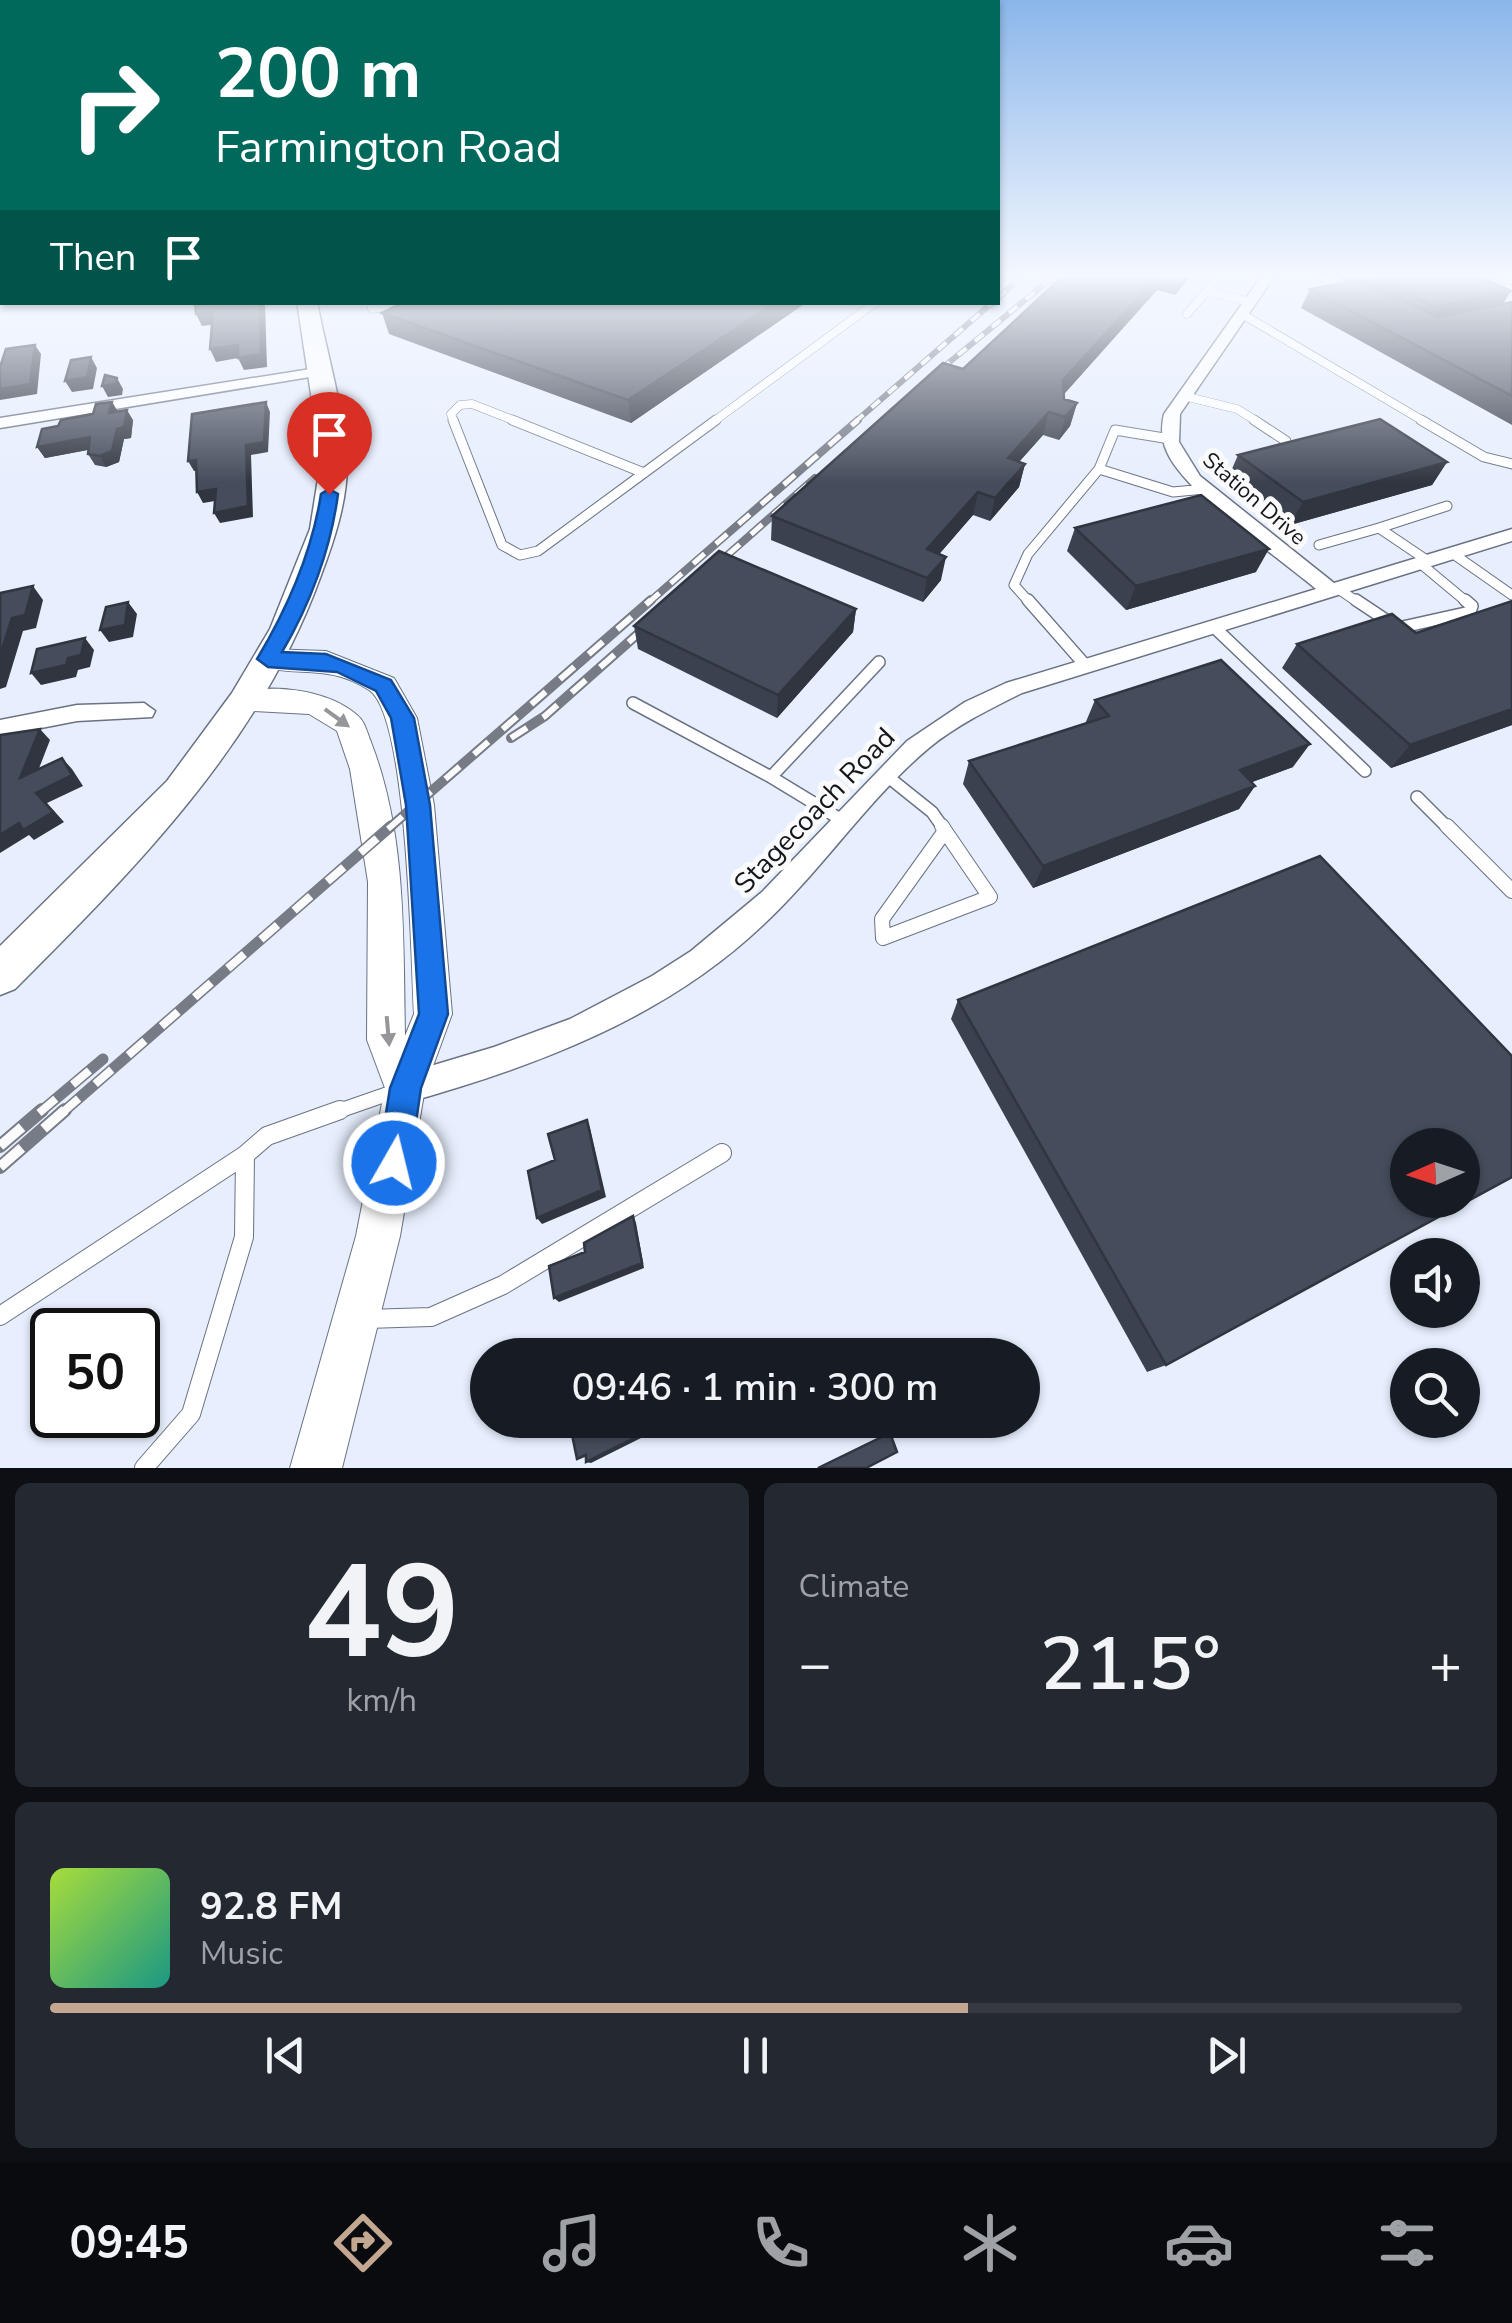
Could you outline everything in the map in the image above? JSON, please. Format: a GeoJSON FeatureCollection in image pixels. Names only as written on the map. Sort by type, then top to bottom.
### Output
{"type":"FeatureCollection","features":[{"type":"Feature","properties":{"kind":"main road"},"geometry":{"type":"LineString","coordinates":[[0,975],[68,910],[180,791],[244,702],[286,629],[324,529],[334,460],[313,346]]}},
{"type":"Feature","properties":{"kind":"main road"},"geometry":{"type":"LineString","coordinates":[[268,659],[326,661],[344,666],[384,686],[402,718],[418,805],[433,1014],[405,1088],[394,1163],[316,1468]]}},
{"type":"Feature","properties":{"kind":"main road"},"geometry":{"type":"LineString","coordinates":[[244,702],[314,703],[349,724],[366,769],[385,882],[386,1040],[405,1088]]}},
{"type":"Feature","properties":{"kind":"street","name":"Station Drive"},"geometry":{"type":"LineString","coordinates":[[1220,346],[1172,414],[1170,439],[1180,462],[1205,489],[1334,590]]}},
{"type":"Feature","properties":{"kind":"street"},"geometry":{"type":"LineString","coordinates":[[0,423],[317,372]]}},
{"type":"Feature","properties":{"kind":"street","name":"Stagecoach Road"},"geometry":{"type":"LineString","coordinates":[[405,1088],[544,1046],[664,986],[739,930],[933,732],[981,703],[1086,666],[1512,535]]}},
{"type":"Feature","properties":{"kind":"street"},"geometry":{"type":"LineString","coordinates":[[0,728],[77,713],[144,711]]}},
{"type":"Feature","properties":{"kind":"lane"},"geometry":{"type":"LineString","coordinates":[[644,474],[472,404],[460,405],[451,414],[502,545],[520,555],[538,551],[644,474],[817,346]]}},
{"type":"Feature","properties":{"kind":"lane"},"geometry":{"type":"LineString","coordinates":[[1306,346],[1484,456],[1512,464]]}},
{"type":"Feature","properties":{"kind":"lane"},"geometry":{"type":"LineString","coordinates":[[1184,396],[1237,409],[1286,441]]}},
{"type":"Feature","properties":{"kind":"lane"},"geometry":{"type":"LineString","coordinates":[[1086,666],[1014,585],[1028,554],[1099,469],[1115,430],[1170,439]]}},
{"type":"Feature","properties":{"kind":"lane"},"geometry":{"type":"LineString","coordinates":[[1099,469],[1173,492],[1205,489]]}},
{"type":"Feature","properties":{"kind":"lane"},"geometry":{"type":"LineString","coordinates":[[1319,544],[1446,506]]}},
{"type":"Feature","properties":{"kind":"lane"},"geometry":{"type":"LineString","coordinates":[[1380,528],[1433,559],[1509,590]]}},
{"type":"Feature","properties":{"kind":"lane"},"geometry":{"type":"LineString","coordinates":[[1334,590],[1398,628],[1470,612],[1472,606],[1433,559]]}},
{"type":"Feature","properties":{"kind":"lane"},"geometry":{"type":"LineString","coordinates":[[1214,626],[1365,771]]}},
{"type":"Feature","properties":{"kind":"lane"},"geometry":{"type":"LineString","coordinates":[[771,777],[879,662]]}},
{"type":"Feature","properties":{"kind":"lane"},"geometry":{"type":"LineString","coordinates":[[633,703],[771,777],[845,822]]}},
{"type":"Feature","properties":{"kind":"lane"},"geometry":{"type":"LineString","coordinates":[[887,776],[932,812],[990,897],[883,938],[882,919],[944,830]]}},
{"type":"Feature","properties":{"kind":"lane"},"geometry":{"type":"LineString","coordinates":[[1417,797],[1512,892]]}},
{"type":"Feature","properties":{"kind":"lane"},"geometry":{"type":"LineString","coordinates":[[0,1316],[246,1155],[267,1136],[405,1088]]}},
{"type":"Feature","properties":{"kind":"lane"},"geometry":{"type":"LineString","coordinates":[[356,1319],[431,1317],[503,1285],[575,1245],[638,1201],[722,1152]]}},
{"type":"Feature","properties":{"kind":"lane"},"geometry":{"type":"LineString","coordinates":[[144,1468],[191,1414],[244,1237],[246,1155]]}},
{"type":"Feature","properties":{"kind":"building"},"geometry":{"type":"Polygon","coordinates":[[[35,346],[30,384],[0,389],[0,367],[6,349],[35,346]]]}},
{"type":"Feature","properties":{"kind":"building"},"geometry":{"type":"Polygon","coordinates":[[[238,346],[261,346],[261,354],[238,358],[238,346]]]}},
{"type":"Feature","properties":{"kind":"building"},"geometry":{"type":"Polygon","coordinates":[[[474,346],[710,346],[628,400],[474,346]]]}},
{"type":"Feature","properties":{"kind":"building"},"geometry":{"type":"Polygon","coordinates":[[[988,346],[1094,346],[1063,380],[1064,399],[1077,403],[1065,417],[1049,412],[1008,458],[1025,464],[995,498],[978,492],[927,549],[946,557],[927,578],[772,516],[943,363],[963,369],[988,346]]]}},
{"type":"Feature","properties":{"kind":"building"},"geometry":{"type":"Polygon","coordinates":[[[1417,346],[1512,346],[1512,396],[1417,346]]]}},
{"type":"Feature","properties":{"kind":"building"},"geometry":{"type":"Polygon","coordinates":[[[91,357],[87,377],[65,381],[71,360],[91,357]]]}},
{"type":"Feature","properties":{"kind":"building"},"geometry":{"type":"Polygon","coordinates":[[[105,375],[117,378],[116,384],[102,386],[105,375]]]}},
{"type":"Feature","properties":{"kind":"building"},"geometry":{"type":"Polygon","coordinates":[[[112,402],[109,413],[127,410],[124,427],[117,429],[112,451],[100,456],[88,454],[90,437],[37,447],[42,429],[58,426],[61,420],[93,414],[96,404],[112,402]]]}},
{"type":"Feature","properties":{"kind":"building"},"geometry":{"type":"Polygon","coordinates":[[[266,402],[264,442],[246,445],[248,506],[214,513],[216,489],[197,492],[196,460],[188,461],[192,414],[266,402]]]}},
{"type":"Feature","properties":{"kind":"building"},"geometry":{"type":"Polygon","coordinates":[[[1380,419],[1447,462],[1303,502],[1238,455],[1380,419]]]}},
{"type":"Feature","properties":{"kind":"building"},"geometry":{"type":"Polygon","coordinates":[[[1201,495],[1269,549],[1136,586],[1075,528],[1201,495]]]}},
{"type":"Feature","properties":{"kind":"building"},"geometry":{"type":"Polygon","coordinates":[[[719,551],[856,609],[778,695],[634,626],[719,551]]]}},
{"type":"Feature","properties":{"kind":"building"},"geometry":{"type":"Polygon","coordinates":[[[33,586],[25,615],[12,618],[0,655],[0,593],[33,586]]]}},
{"type":"Feature","properties":{"kind":"building"},"geometry":{"type":"Polygon","coordinates":[[[1512,601],[1512,709],[1410,745],[1297,644],[1392,614],[1416,633],[1512,601]]]}},
{"type":"Feature","properties":{"kind":"building"},"geometry":{"type":"Polygon","coordinates":[[[128,602],[125,625],[100,630],[106,607],[128,602]]]}},
{"type":"Feature","properties":{"kind":"building"},"geometry":{"type":"Polygon","coordinates":[[[85,638],[81,655],[68,658],[66,665],[31,673],[37,649],[85,638]]]}},
{"type":"Feature","properties":{"kind":"building"},"geometry":{"type":"Polygon","coordinates":[[[1221,660],[1310,744],[1240,770],[1255,786],[1043,866],[969,761],[1109,716],[1095,700],[1221,660]]]}},
{"type":"Feature","properties":{"kind":"building"},"geometry":{"type":"Polygon","coordinates":[[[40,729],[20,778],[62,758],[72,775],[36,793],[53,812],[23,830],[19,823],[0,835],[0,735],[40,729]]]}},
{"type":"Feature","properties":{"kind":"building"},"geometry":{"type":"Polygon","coordinates":[[[1320,856],[1512,1056],[1512,1177],[1480,1194],[1480,1128],[1390,1128],[1390,1218],[1437,1218],[1400,1238],[1390,1238],[1390,1243],[1166,1365],[958,1000],[1320,856]]]}},
{"type":"Feature","properties":{"kind":"building"},"geometry":{"type":"Polygon","coordinates":[[[587,1120],[602,1190],[537,1218],[528,1171],[555,1160],[548,1134],[587,1120]]]}},
{"type":"Feature","properties":{"kind":"building"},"geometry":{"type":"Polygon","coordinates":[[[633,1216],[642,1263],[554,1298],[549,1266],[585,1252],[584,1243],[633,1216]]]}},
{"type":"Feature","properties":{"kind":"building"},"geometry":{"type":"Polygon","coordinates":[[[573,1438],[634,1438],[586,1462],[586,1455],[577,1459],[573,1438]]]}},
{"type":"Feature","properties":{"kind":"building"},"geometry":{"type":"Polygon","coordinates":[[[880,1438],[892,1438],[897,1452],[866,1468],[818,1468],[880,1438]]]}},
{"type":"Feature","properties":{"kind":"railway"},"geometry":{"type":"LineString","coordinates":[[855,422],[943,346]]}},
{"type":"Feature","properties":{"kind":"railway"},"geometry":{"type":"LineString","coordinates":[[924,383],[970,346]]}},
{"type":"Feature","properties":{"kind":"railway"},"geometry":{"type":"LineString","coordinates":[[648,603],[858,420]]}},
{"type":"Feature","properties":{"kind":"railway"},"geometry":{"type":"LineString","coordinates":[[706,574],[815,478]]}},
{"type":"Feature","properties":{"kind":"railway"},"geometry":{"type":"LineString","coordinates":[[388,829],[651,600]]}},
{"type":"Feature","properties":{"kind":"railway"},"geometry":{"type":"LineString","coordinates":[[511,738],[545,716],[657,617]]}},
{"type":"Feature","properties":{"kind":"railway"},"geometry":{"type":"LineString","coordinates":[[62,1113],[391,826]]}},
{"type":"Feature","properties":{"kind":"railway"},"geometry":{"type":"LineString","coordinates":[[39,1113],[103,1059]]}},
{"type":"Feature","properties":{"kind":"railway"},"geometry":{"type":"LineString","coordinates":[[0,1146],[42,1110]]}},
{"type":"Feature","properties":{"kind":"railway"},"geometry":{"type":"LineString","coordinates":[[0,1167],[65,1110]]}},
{"type":"Feature","properties":{"kind":"route"},"geometry":{"type":"LineString","coordinates":[[329,494],[324,529],[286,629],[268,659],[326,661],[344,666],[384,686],[402,718],[418,805],[433,1014],[405,1088],[394,1163]]}}]}
